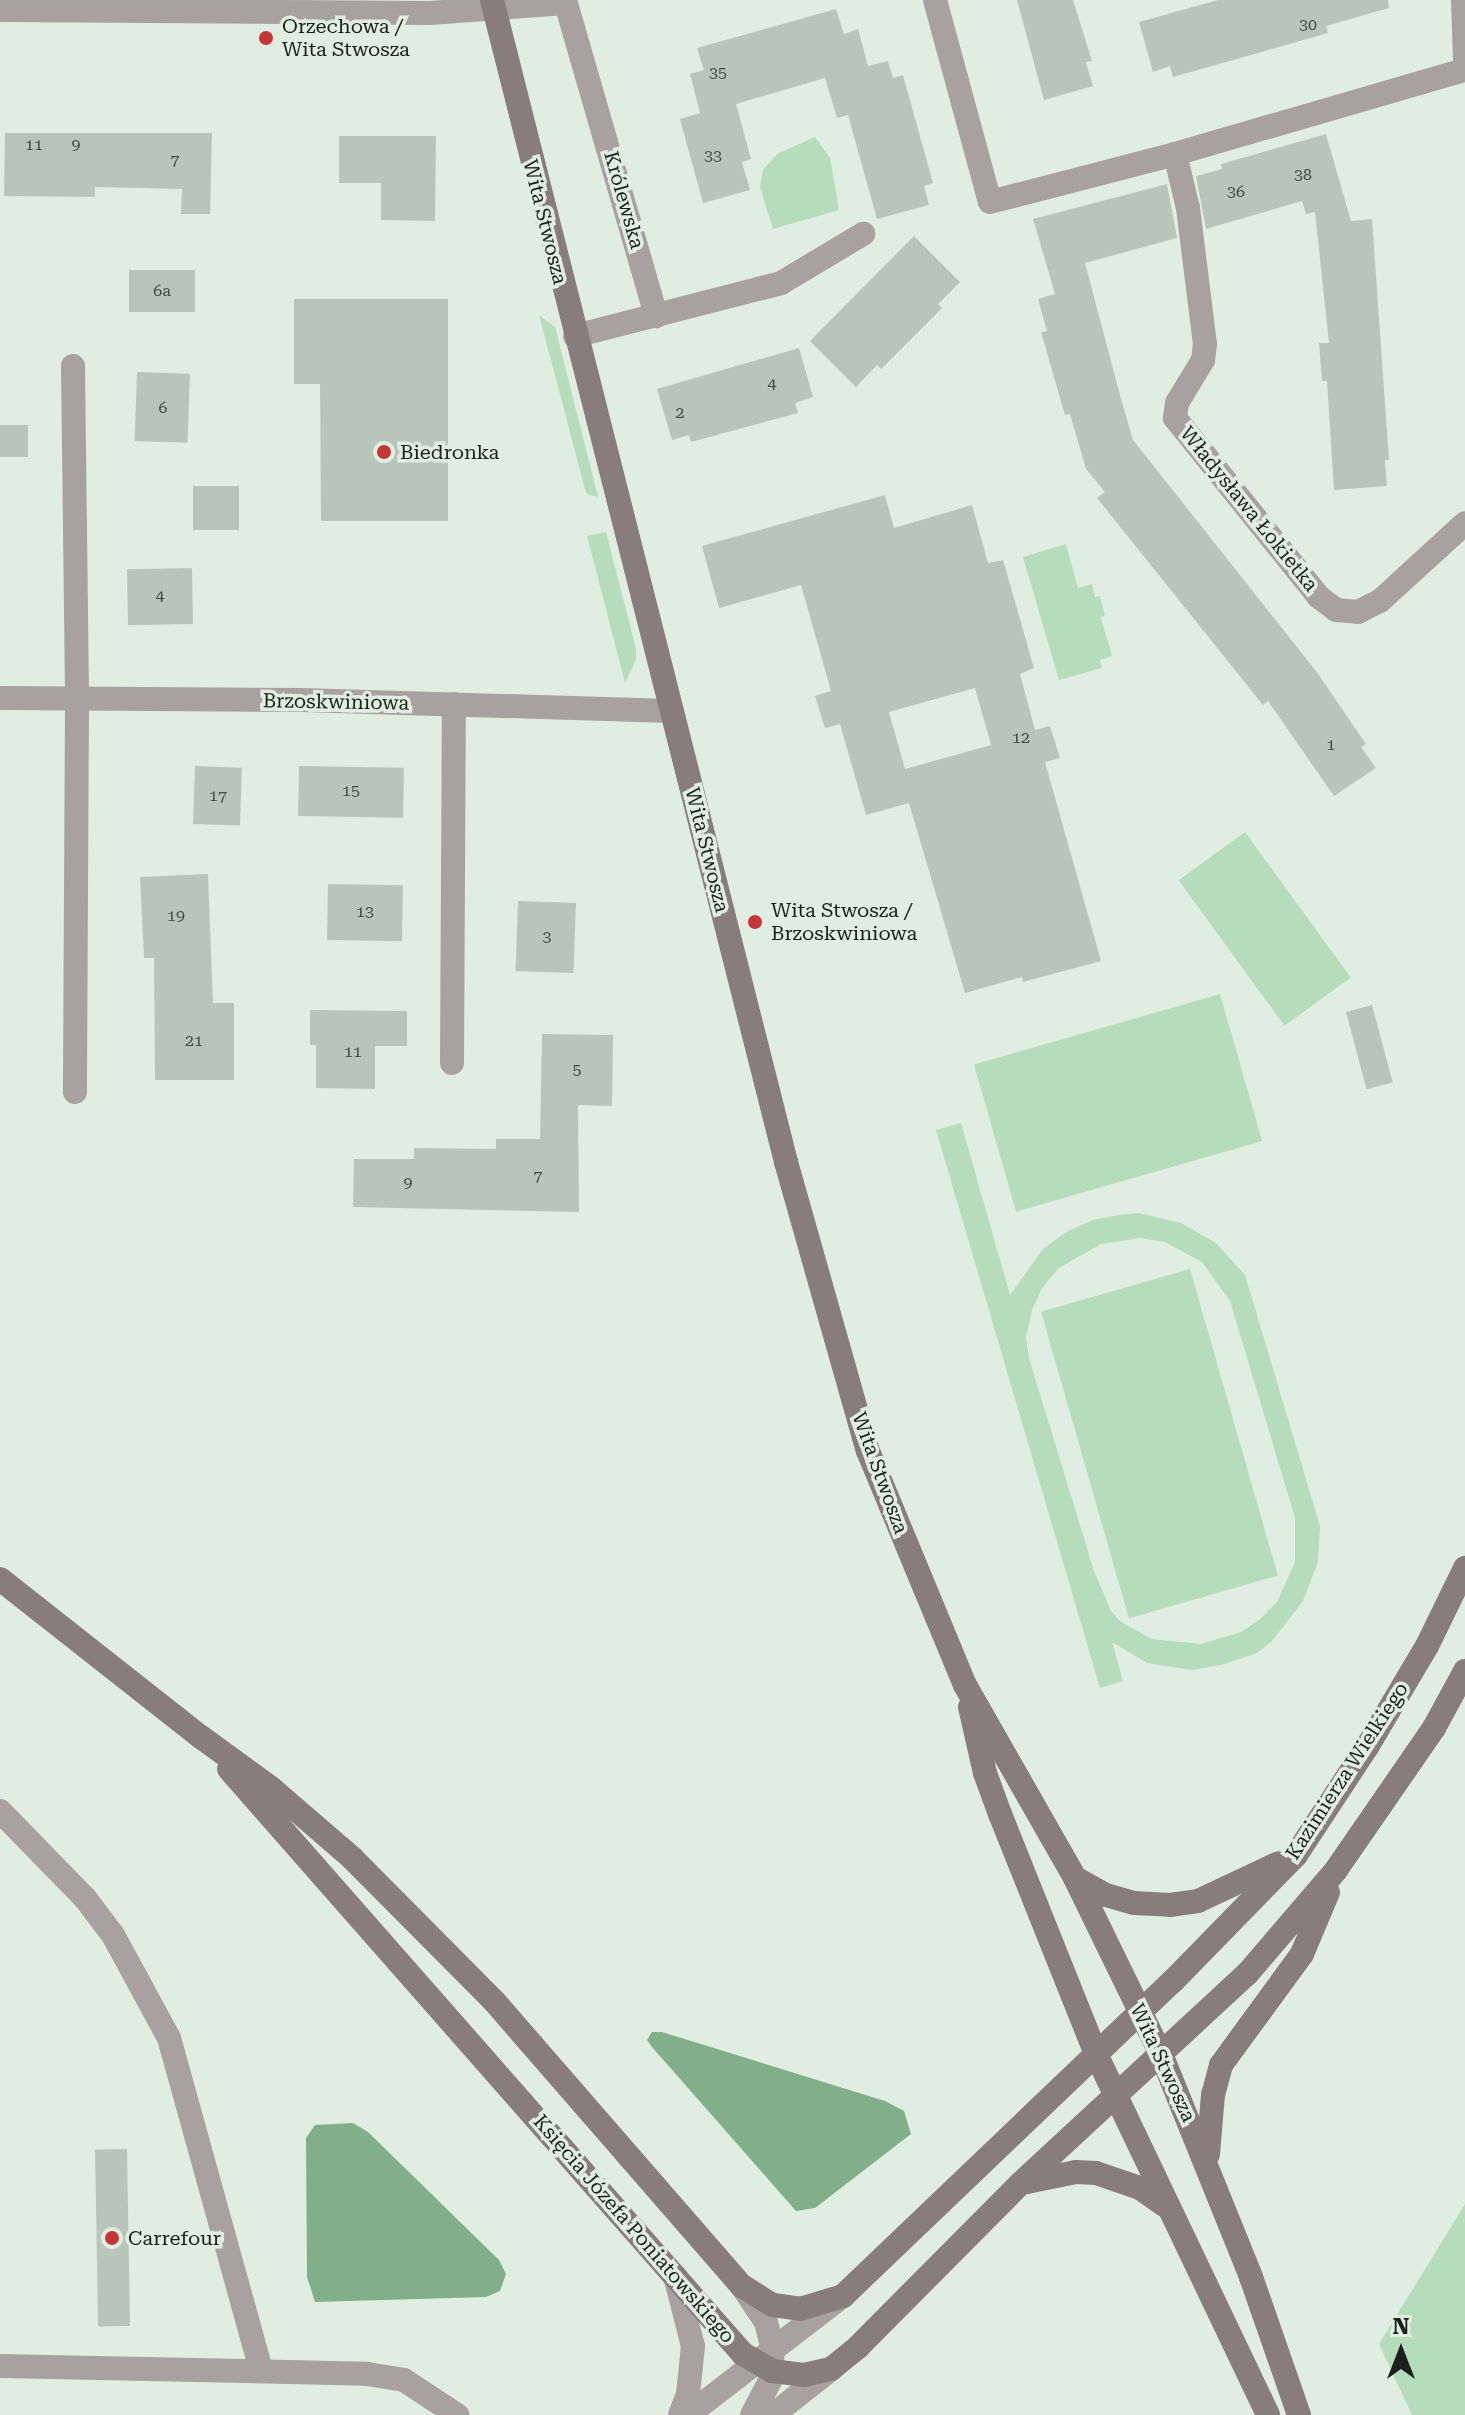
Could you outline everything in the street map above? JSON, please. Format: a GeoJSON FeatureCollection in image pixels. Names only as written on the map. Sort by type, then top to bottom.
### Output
{"type":"FeatureCollection","features":[{"type":"Feature","properties":{"kind":"street"},"geometry":{"type":"LineString","coordinates":[[935,0],[990,202],[1175,154],[1465,70]]}},
{"type":"Feature","properties":{"kind":"street"},"geometry":{"type":"LineString","coordinates":[[1463,0],[1465,59]]}},
{"type":"Feature","properties":{"kind":"street","name":"Królewska"},"geometry":{"type":"LineString","coordinates":[[0,10],[32,6],[493,5],[566,2],[656,316]]}},
{"type":"Feature","properties":{"kind":"street","name":"Wita Stwosza"},"geometry":{"type":"LineString","coordinates":[[493,5],[786,1162],[868,1451],[965,1685],[1075,1878],[1161,2054],[1208,2168],[1299,2415]]}},
{"type":"Feature","properties":{"kind":"street","name":"Władysława Łokietka"},"geometry":{"type":"LineString","coordinates":[[1175,154],[1188,208],[1205,344],[1203,360],[1177,403],[1175,418],[1319,597],[1336,610],[1358,612],[1380,601],[1465,523]]}},
{"type":"Feature","properties":{"kind":"street"},"geometry":{"type":"LineString","coordinates":[[575,336],[781,283],[863,234]]}},
{"type":"Feature","properties":{"kind":"street"},"geometry":{"type":"LineString","coordinates":[[73,366],[77,699],[75,1092]]}},
{"type":"Feature","properties":{"kind":"street","name":"Brzoskwiniowa"},"geometry":{"type":"LineString","coordinates":[[0,698],[454,704],[671,711]]}},
{"type":"Feature","properties":{"kind":"street"},"geometry":{"type":"LineString","coordinates":[[452,1063],[454,704]]}},
{"type":"Feature","properties":{"kind":"street","name":"Kazimierza Wielkiego"},"geometry":{"type":"LineString","coordinates":[[1095,2052],[1296,1855],[1367,1747],[1427,1646],[1465,1568]]}},
{"type":"Feature","properties":{"kind":"street","name":"Księcia Józefa Poniatowskiego"},"geometry":{"type":"LineString","coordinates":[[0,1579],[271,1788],[352,1858],[494,2001],[742,2286]]}},
{"type":"Feature","properties":{"kind":"street"},"geometry":{"type":"LineString","coordinates":[[773,2415],[880,2327],[1021,2183],[1247,1974],[1336,1870],[1434,1728],[1465,1671]]}},
{"type":"Feature","properties":{"kind":"street","name":"Wita Stwosza"},"geometry":{"type":"LineString","coordinates":[[965,1685],[995,1800],[1095,2052],[1268,2415]]}},
{"type":"Feature","properties":{"kind":"street","name":"Księcia Józefa Poniatowskiego"},"geometry":{"type":"LineString","coordinates":[[201,1737],[725,2336],[767,2362]]}},
{"type":"Feature","properties":{"kind":"street"},"geometry":{"type":"LineString","coordinates":[[0,1811],[85,1898],[119,1945],[169,2038],[261,2370]]}},
{"type":"Feature","properties":{"kind":"street"},"geometry":{"type":"LineString","coordinates":[[1075,1878],[1106,1895],[1134,1903],[1170,1905],[1198,1901],[1296,1855]]}},
{"type":"Feature","properties":{"kind":"street"},"geometry":{"type":"LineString","coordinates":[[1208,2168],[1209,2125],[1221,2065],[1302,1954],[1336,1870]]}},
{"type":"Feature","properties":{"kind":"street"},"geometry":{"type":"LineString","coordinates":[[688,2415],[767,2362],[843,2296],[1095,2052]]}},
{"type":"Feature","properties":{"kind":"street"},"geometry":{"type":"LineString","coordinates":[[1021,2183],[1063,2174],[1096,2173],[1140,2188],[1166,2206]]}},
{"type":"Feature","properties":{"kind":"street"},"geometry":{"type":"LineString","coordinates":[[675,2276],[693,2346],[688,2394],[680,2415]]}},
{"type":"Feature","properties":{"kind":"street"},"geometry":{"type":"LineString","coordinates":[[742,2286],[761,2300],[787,2308],[820,2305],[843,2296]]}},
{"type":"Feature","properties":{"kind":"street"},"geometry":{"type":"LineString","coordinates":[[742,2286],[766,2322],[765,2394],[752,2415]]}},
{"type":"Feature","properties":{"kind":"street"},"geometry":{"type":"LineString","coordinates":[[767,2362],[804,2375],[831,2369]]}},
{"type":"Feature","properties":{"kind":"street"},"geometry":{"type":"LineString","coordinates":[[0,2366],[367,2374],[404,2380],[457,2415]]}},
{"type":"Feature","properties":{"kind":"shaded area"},"geometry":{"type":"Polygon","coordinates":[[[815,137],[830,158],[839,210],[773,229],[760,187],[763,170],[777,154],[815,137]]]}},
{"type":"Feature","properties":{"kind":"shaded area"},"geometry":{"type":"Polygon","coordinates":[[[539,315],[555,327],[598,497],[587,494],[585,489],[539,315]]]}},
{"type":"Feature","properties":{"kind":"shaded area"},"geometry":{"type":"Polygon","coordinates":[[[606,532],[636,649],[636,660],[625,683],[587,536],[606,532]]]}},
{"type":"Feature","properties":{"kind":"shaded area"},"geometry":{"type":"Polygon","coordinates":[[[1066,544],[1078,588],[1092,584],[1095,597],[1100,596],[1105,615],[1101,618],[1112,656],[1100,660],[1102,668],[1059,680],[1023,557],[1066,544]]]}},
{"type":"Feature","properties":{"kind":"shaded area"},"geometry":{"type":"Polygon","coordinates":[[[1245,832],[1351,978],[1284,1026],[1179,880],[1245,832]]]}},
{"type":"Feature","properties":{"kind":"shaded area"},"geometry":{"type":"Polygon","coordinates":[[[1220,994],[1262,1141],[1016,1212],[974,1065],[1220,994]]]}},
{"type":"Feature","properties":{"kind":"shaded area"},"geometry":{"type":"Polygon","coordinates":[[[961,1123],[1010,1295],[1043,1249],[1066,1232],[1093,1220],[1139,1213],[1181,1223],[1216,1243],[1245,1275],[1320,1526],[1318,1562],[1303,1601],[1272,1641],[1257,1653],[1221,1665],[1192,1670],[1147,1663],[1112,1642],[1123,1681],[1100,1688],[936,1130],[961,1123]],[[1140,1238],[1101,1244],[1059,1268],[1042,1288],[1032,1310],[1026,1338],[1029,1358],[1094,1571],[1111,1611],[1121,1622],[1152,1639],[1201,1644],[1241,1632],[1277,1602],[1295,1562],[1295,1518],[1230,1301],[1202,1262],[1165,1242],[1140,1238]]]}},
{"type":"Feature","properties":{"kind":"shaded area"},"geometry":{"type":"Polygon","coordinates":[[[1190,1269],[1278,1576],[1129,1618],[1041,1312],[1190,1269]]]}},
{"type":"Feature","properties":{"kind":"shaded area"},"geometry":{"type":"Polygon","coordinates":[[[652,2032],[662,2032],[885,2101],[904,2111],[911,2134],[815,2208],[796,2211],[652,2047],[647,2040],[652,2032]]]}},
{"type":"Feature","properties":{"kind":"shaded area"},"geometry":{"type":"Polygon","coordinates":[[[353,2123],[368,2132],[499,2260],[506,2274],[500,2291],[486,2297],[315,2302],[307,2277],[306,2138],[315,2125],[353,2123]]]}},
{"type":"Feature","properties":{"kind":"shaded area"},"geometry":{"type":"Polygon","coordinates":[[[1465,2204],[1465,2415],[1412,2415],[1379,2344],[1465,2204]]]}},
{"type":"Feature","properties":{"kind":"building"},"geometry":{"type":"Polygon","coordinates":[[[1017,0],[1073,0],[1092,61],[1086,62],[1093,86],[1044,100],[1017,0]]]}},
{"type":"Feature","properties":{"kind":"building"},"geometry":{"type":"Polygon","coordinates":[[[1218,0],[1388,0],[1389,8],[1326,26],[1328,33],[1173,77],[1170,66],[1153,72],[1139,22],[1218,0]]]}},
{"type":"Feature","properties":{"kind":"building"},"geometry":{"type":"Polygon","coordinates":[[[836,9],[844,34],[858,29],[868,66],[888,61],[893,78],[903,75],[933,183],[924,186],[929,205],[877,219],[848,115],[837,118],[825,78],[736,104],[751,159],[742,162],[750,190],[703,203],[680,119],[700,113],[690,74],[704,70],[697,48],[836,9]]]}},
{"type":"Feature","properties":{"kind":"building"},"geometry":{"type":"Polygon","coordinates":[[[5,133],[212,133],[210,214],[181,214],[182,189],[95,187],[95,197],[4,196],[5,133]]]}},
{"type":"Feature","properties":{"kind":"building"},"geometry":{"type":"Polygon","coordinates":[[[1326,134],[1351,221],[1372,219],[1389,460],[1385,460],[1387,486],[1334,490],[1327,381],[1322,381],[1319,343],[1329,343],[1315,212],[1306,214],[1302,201],[1206,229],[1196,176],[1222,169],[1221,164],[1326,134]]]}},
{"type":"Feature","properties":{"kind":"building"},"geometry":{"type":"Polygon","coordinates":[[[339,136],[436,136],[435,221],[381,220],[381,183],[339,183],[339,136]]]}},
{"type":"Feature","properties":{"kind":"building"},"geometry":{"type":"Polygon","coordinates":[[[1167,184],[1177,238],[1085,263],[1121,399],[1133,440],[1316,671],[1366,744],[1361,747],[1376,768],[1334,796],[1268,701],[1263,705],[1097,498],[1105,492],[1086,469],[1070,414],[1065,415],[1041,332],[1047,331],[1038,299],[1055,294],[1033,219],[1167,184]]]}},
{"type":"Feature","properties":{"kind":"building"},"geometry":{"type":"Polygon","coordinates":[[[914,236],[960,282],[938,304],[942,308],[881,369],[877,365],[856,387],[810,341],[914,236]]]}},
{"type":"Feature","properties":{"kind":"building"},"geometry":{"type":"Polygon","coordinates":[[[129,270],[195,270],[195,312],[129,312],[129,270]]]}},
{"type":"Feature","properties":{"kind":"building","name":"Biedronka"},"geometry":{"type":"Polygon","coordinates":[[[294,299],[448,299],[448,521],[321,521],[320,384],[294,384],[294,299]]]}},
{"type":"Feature","properties":{"kind":"building"},"geometry":{"type":"Polygon","coordinates":[[[799,348],[813,397],[795,403],[798,413],[691,442],[689,435],[672,440],[657,389],[799,348]]]}},
{"type":"Feature","properties":{"kind":"building"},"geometry":{"type":"Polygon","coordinates":[[[137,372],[190,374],[188,443],[135,441],[137,372]]]}},
{"type":"Feature","properties":{"kind":"building"},"geometry":{"type":"Polygon","coordinates":[[[0,425],[28,425],[28,457],[0,457],[0,425]]]}},
{"type":"Feature","properties":{"kind":"building"},"geometry":{"type":"Polygon","coordinates":[[[193,486],[239,486],[239,530],[193,530],[193,486]]]}},
{"type":"Feature","properties":{"kind":"building"},"geometry":{"type":"Polygon","coordinates":[[[885,495],[894,528],[972,505],[988,563],[1003,560],[1034,668],[1020,674],[1035,730],[1050,726],[1060,758],[1045,762],[1101,961],[1023,982],[1022,977],[965,993],[909,803],[866,815],[840,724],[825,728],[815,696],[831,691],[801,585],[719,608],[702,546],[885,495]],[[975,688],[889,712],[905,769],[991,745],[975,688]]]}},
{"type":"Feature","properties":{"kind":"building"},"geometry":{"type":"Polygon","coordinates":[[[192,568],[193,624],[128,625],[127,569],[192,568]]]}},
{"type":"Feature","properties":{"kind":"building"},"geometry":{"type":"Polygon","coordinates":[[[195,766],[242,768],[240,826],[193,824],[195,766]]]}},
{"type":"Feature","properties":{"kind":"building"},"geometry":{"type":"Polygon","coordinates":[[[299,766],[404,768],[403,818],[298,816],[299,766]]]}},
{"type":"Feature","properties":{"kind":"building"},"geometry":{"type":"Polygon","coordinates":[[[208,874],[213,1003],[234,1003],[234,1080],[155,1080],[154,958],[144,958],[140,877],[208,874]]]}},
{"type":"Feature","properties":{"kind":"building"},"geometry":{"type":"Polygon","coordinates":[[[328,884],[403,885],[402,941],[327,940],[328,884]]]}},
{"type":"Feature","properties":{"kind":"building"},"geometry":{"type":"Polygon","coordinates":[[[518,901],[576,903],[574,973],[516,971],[518,901]]]}},
{"type":"Feature","properties":{"kind":"building"},"geometry":{"type":"Polygon","coordinates":[[[1372,1005],[1393,1082],[1367,1089],[1346,1012],[1372,1005]]]}},
{"type":"Feature","properties":{"kind":"building"},"geometry":{"type":"Polygon","coordinates":[[[310,1010],[407,1011],[407,1046],[375,1046],[375,1089],[316,1088],[316,1045],[310,1045],[310,1010]]]}},
{"type":"Feature","properties":{"kind":"building"},"geometry":{"type":"Polygon","coordinates":[[[542,1034],[613,1035],[612,1106],[578,1105],[579,1212],[353,1207],[354,1159],[414,1159],[414,1148],[496,1149],[496,1139],[540,1139],[542,1034]]]}},
{"type":"Feature","properties":{"kind":"building","name":"Carrefour"},"geometry":{"type":"Polygon","coordinates":[[[127,2149],[130,2326],[98,2327],[95,2150],[127,2149]]]}},
{"type":"Feature","properties":{"kind":"place","name":"Orzechowa / Wita Stwosza"},"geometry":{"type":"Point","coordinates":[266,38]}},
{"type":"Feature","properties":{"kind":"place","name":"Biedronka"},"geometry":{"type":"Point","coordinates":[384,452]}},
{"type":"Feature","properties":{"kind":"place","name":"Wita Stwosza / Brzoskwiniowa"},"geometry":{"type":"Point","coordinates":[755,922]}},
{"type":"Feature","properties":{"kind":"place","name":"Carrefour"},"geometry":{"type":"Point","coordinates":[112,2238]}}]}
